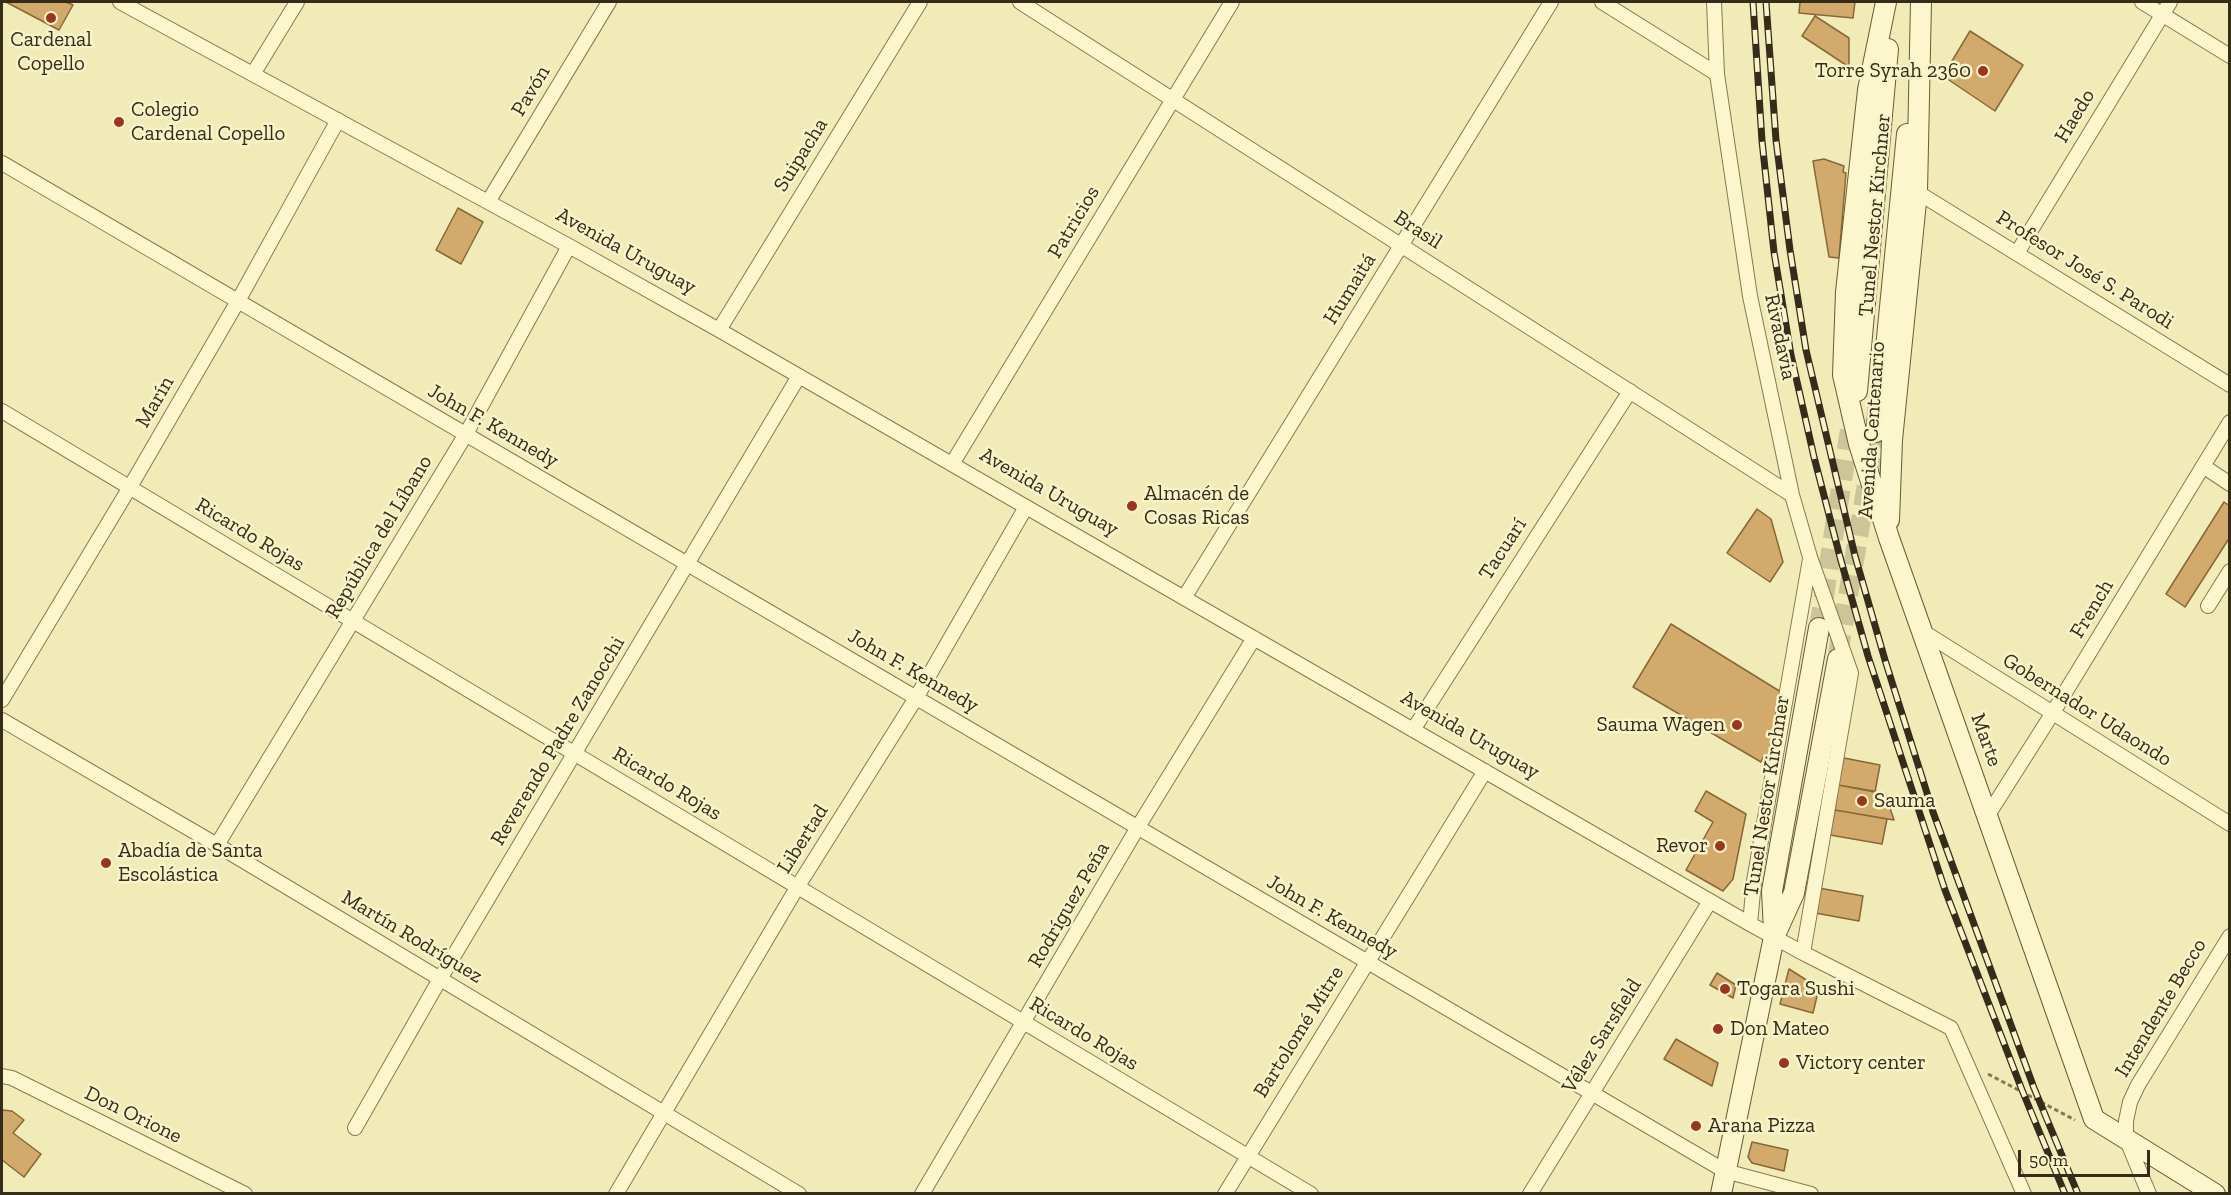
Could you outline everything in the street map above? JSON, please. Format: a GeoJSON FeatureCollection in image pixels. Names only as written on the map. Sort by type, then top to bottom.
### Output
{"type":"FeatureCollection","features":[{"type":"Feature","properties":{"kind":"street","name":"Avenida Uruguay"},"geometry":{"type":"LineString","coordinates":[[120,2],[488,201],[719,330],[1750,924],[1951,1028],[1967,1063]]}},
{"type":"Feature","properties":{"kind":"street"},"geometry":{"type":"LineString","coordinates":[[253,74],[297,2]]}},
{"type":"Feature","properties":{"kind":"street","name":"Pavón"},"geometry":{"type":"LineString","coordinates":[[488,201],[609,2]]}},
{"type":"Feature","properties":{"kind":"street","name":"Suipacha"},"geometry":{"type":"LineString","coordinates":[[719,330],[920,2]]}},
{"type":"Feature","properties":{"kind":"street","name":"Brasil"},"geometry":{"type":"LineString","coordinates":[[1020,2],[1792,495]]}},
{"type":"Feature","properties":{"kind":"street","name":"Patricios"},"geometry":{"type":"LineString","coordinates":[[952,464],[1232,2]]}},
{"type":"Feature","properties":{"kind":"street","name":"Humaitá"},"geometry":{"type":"LineString","coordinates":[[1184,598],[1551,2]]}},
{"type":"Feature","properties":{"kind":"street"},"geometry":{"type":"LineString","coordinates":[[1602,2],[1717,74]]}},
{"type":"Feature","properties":{"kind":"street","name":"Rivadavia"},"geometry":{"type":"LineString","coordinates":[[1714,2],[1717,74],[1750,296],[1792,495],[1844,666]]}},
{"type":"Feature","properties":{"kind":"street","name":"Avenida Centenario"},"geometry":{"type":"LineString","coordinates":[[1843,375],[1846,292],[1867,99],[1886,2]]}},
{"type":"Feature","properties":{"kind":"street","name":"Tunel Nestor Kirchner"},"geometry":{"type":"LineString","coordinates":[[1857,391],[1891,2]]}},
{"type":"Feature","properties":{"kind":"street","name":"Avenida Centenario"},"geometry":{"type":"LineString","coordinates":[[1889,538],[1884,436],[1917,192],[1920,2]]}},
{"type":"Feature","properties":{"kind":"street","name":"Tunel Nestor Kirchner"},"geometry":{"type":"LineString","coordinates":[[1884,436],[1887,347],[1920,2]]}},
{"type":"Feature","properties":{"kind":"street"},"geometry":{"type":"LineString","coordinates":[[2142,2],[2229,56]]}},
{"type":"Feature","properties":{"kind":"street","name":"Haedo"},"geometry":{"type":"LineString","coordinates":[[2017,252],[2170,2]]}},
{"type":"Feature","properties":{"kind":"street","name":"Marín"},"geometry":{"type":"LineString","coordinates":[[2,700],[238,301],[338,120]]}},
{"type":"Feature","properties":{"kind":"street","name":"John F. Kennedy"},"geometry":{"type":"LineString","coordinates":[[2,163],[1725,1171],[1811,1194]]}},
{"type":"Feature","properties":{"kind":"street","name":"Profesor José S. Parodi"},"geometry":{"type":"LineString","coordinates":[[1917,192],[2229,385]]}},
{"type":"Feature","properties":{"kind":"street","name":"República del Líbano"},"geometry":{"type":"LineString","coordinates":[[217,845],[466,434],[569,246]]}},
{"type":"Feature","properties":{"kind":"street","name":"Marte"},"geometry":{"type":"LineString","coordinates":[[1843,375],[1859,444],[1889,538],[2094,1119]]}},
{"type":"Feature","properties":{"kind":"street","name":"Reverendo Padre Zanocchi"},"geometry":{"type":"LineString","coordinates":[[355,1128],[440,979],[800,376]]}},
{"type":"Feature","properties":{"kind":"street","name":"Tacuarí"},"geometry":{"type":"LineString","coordinates":[[1413,730],[1630,391]]}},
{"type":"Feature","properties":{"kind":"street","name":"Ricardo Rojas"},"geometry":{"type":"LineString","coordinates":[[2,411],[1311,1194]]}},
{"type":"Feature","properties":{"kind":"street","name":"French"},"geometry":{"type":"LineString","coordinates":[[1988,816],[2229,422]]}},
{"type":"Feature","properties":{"kind":"street"},"geometry":{"type":"LineString","coordinates":[[1859,444],[1868,452],[1877,452],[1886,447],[1884,436]]}},
{"type":"Feature","properties":{"kind":"street"},"geometry":{"type":"LineString","coordinates":[[2203,466],[2229,484]]}},
{"type":"Feature","properties":{"kind":"street","name":"Libertad"},"geometry":{"type":"LineString","coordinates":[[616,1194],[798,886],[916,698],[1026,507]]}},
{"type":"Feature","properties":{"kind":"street"},"geometry":{"type":"LineString","coordinates":[[1750,924],[1754,881],[1810,557]]}},
{"type":"Feature","properties":{"kind":"street"},"geometry":{"type":"LineString","coordinates":[[2208,606],[2229,571]]}},
{"type":"Feature","properties":{"kind":"street","name":"Tunel Nestor Kirchner"},"geometry":{"type":"LineString","coordinates":[[1774,937],[1772,891],[1818,628]]}},
{"type":"Feature","properties":{"kind":"street","name":"Gobernador Udaondo"},"geometry":{"type":"LineString","coordinates":[[1922,631],[2229,824]]}},
{"type":"Feature","properties":{"kind":"street","name":"Rodríguez Peña"},"geometry":{"type":"LineString","coordinates":[[922,1194],[1138,827],[1254,638]]}},
{"type":"Feature","properties":{"kind":"street"},"geometry":{"type":"LineString","coordinates":[[1803,953],[1844,666]]}},
{"type":"Feature","properties":{"kind":"street","name":"Tunel Nestor Kirchner"},"geometry":{"type":"LineString","coordinates":[[1774,937],[1794,893],[1844,666]]}},
{"type":"Feature","properties":{"kind":"street","name":"Martín Rodríguez"},"geometry":{"type":"LineString","coordinates":[[2,720],[217,845],[799,1194]]}},
{"type":"Feature","properties":{"kind":"street","name":"Bartolomé Mitre"},"geometry":{"type":"LineString","coordinates":[[1225,1194],[1485,771]]}},
{"type":"Feature","properties":{"kind":"street","name":"Vélez Sarsfield"},"geometry":{"type":"LineString","coordinates":[[1530,1194],[1710,901]]}},
{"type":"Feature","properties":{"kind":"street","name":"Intendente Becco"},"geometry":{"type":"LineString","coordinates":[[2126,1138],[2126,1121],[2130,1102],[2138,1085],[2229,936]]}},
{"type":"Feature","properties":{"kind":"street"},"geometry":{"type":"LineString","coordinates":[[1721,1194],[1774,937]]}},
{"type":"Feature","properties":{"kind":"street"},"geometry":{"type":"LineString","coordinates":[[1967,1063],[2024,1194]]}},
{"type":"Feature","properties":{"kind":"street","name":"Don Orione"},"geometry":{"type":"LineString","coordinates":[[2,1076],[12,1078],[245,1194]]}},
{"type":"Feature","properties":{"kind":"street"},"geometry":{"type":"LineString","coordinates":[[2094,1119],[2215,1194]]}},
{"type":"Feature","properties":{"kind":"street"},"geometry":{"type":"LineString","coordinates":[[2126,1138],[2149,1194]]}},
{"type":"Feature","properties":{"kind":"path"},"geometry":{"type":"LineString","coordinates":[[1967,1063],[2078,1122],[2094,1119]]}},
{"type":"Feature","properties":{"kind":"building","name":"Cardenal Copello"},"geometry":{"type":"Polygon","coordinates":[[[6,2],[66,2],[73,5],[59,30],[6,2]]]}},
{"type":"Feature","properties":{"kind":"building"},"geometry":{"type":"Polygon","coordinates":[[[1800,2],[1855,2],[1853,18],[1799,13],[1800,2]]]}},
{"type":"Feature","properties":{"kind":"building"},"geometry":{"type":"Polygon","coordinates":[[[1815,16],[1849,38],[1849,67],[1802,36],[1815,16]]]}},
{"type":"Feature","properties":{"kind":"building","name":"Torre Syrah 2360"},"geometry":{"type":"Polygon","coordinates":[[[1970,31],[2023,65],[1995,111],[1943,76],[1970,31]]]}},
{"type":"Feature","properties":{"kind":"building"},"geometry":{"type":"Polygon","coordinates":[[[1824,159],[1844,166],[1843,172],[1846,173],[1839,258],[1829,257],[1813,161],[1824,159]]]}},
{"type":"Feature","properties":{"kind":"building"},"geometry":{"type":"Polygon","coordinates":[[[458,208],[483,222],[461,264],[436,250],[458,208]]]}},
{"type":"Feature","properties":{"kind":"building"},"geometry":{"type":"Polygon","coordinates":[[[2224,502],[2230,506],[2230,537],[2185,607],[2166,594],[2224,502]]]}},
{"type":"Feature","properties":{"kind":"building"},"geometry":{"type":"Polygon","coordinates":[[[1757,509],[1771,519],[1783,562],[1770,582],[1727,553],[1757,509]]]}},
{"type":"Feature","properties":{"kind":"building","name":"Sauma Wagen"},"geometry":{"type":"Polygon","coordinates":[[[1671,624],[1781,692],[1770,760],[1763,757],[1761,762],[1633,687],[1671,624]]]}},
{"type":"Feature","properties":{"kind":"building"},"geometry":{"type":"Polygon","coordinates":[[[1844,758],[1880,765],[1875,792],[1838,785],[1844,758]]]}},
{"type":"Feature","properties":{"kind":"building","name":"Sauma"},"geometry":{"type":"Polygon","coordinates":[[[1838,785],[1885,793],[1894,820],[1835,810],[1838,785]]]}},
{"type":"Feature","properties":{"kind":"building","name":"Revor"},"geometry":{"type":"Polygon","coordinates":[[[1706,791],[1746,814],[1733,879],[1723,891],[1686,870],[1713,822],[1695,811],[1706,791]]]}},
{"type":"Feature","properties":{"kind":"building"},"geometry":{"type":"Polygon","coordinates":[[[1835,810],[1887,819],[1882,844],[1830,835],[1835,810]]]}},
{"type":"Feature","properties":{"kind":"building"},"geometry":{"type":"Polygon","coordinates":[[[1819,888],[1863,896],[1859,921],[1815,913],[1819,888]]]}},
{"type":"Feature","properties":{"kind":"building"},"geometry":{"type":"Polygon","coordinates":[[[1789,969],[1819,988],[1813,1013],[1780,1004],[1789,969]]]}},
{"type":"Feature","properties":{"kind":"building","name":"Togara Sushi"},"geometry":{"type":"Polygon","coordinates":[[[1717,973],[1736,985],[1733,998],[1710,985],[1717,973]]]}},
{"type":"Feature","properties":{"kind":"building"},"geometry":{"type":"Polygon","coordinates":[[[1676,1039],[1718,1063],[1712,1086],[1664,1059],[1676,1039]]]}},
{"type":"Feature","properties":{"kind":"building"},"geometry":{"type":"Polygon","coordinates":[[[2,1110],[12,1111],[24,1120],[13,1133],[41,1154],[24,1177],[2,1160],[2,1110]]]}},
{"type":"Feature","properties":{"kind":"building"},"geometry":{"type":"Polygon","coordinates":[[[1752,1142],[1788,1150],[1784,1171],[1752,1163],[1748,1157],[1752,1142]]]}},
{"type":"Feature","properties":{"kind":"tunnel"},"geometry":{"type":"LineString","coordinates":[[1819,628],[1852,417]]}},
{"type":"Feature","properties":{"kind":"tunnel"},"geometry":{"type":"LineString","coordinates":[[1838,654],[1876,432]]}},
{"type":"Feature","properties":{"kind":"railway"},"geometry":{"type":"LineString","coordinates":[[1753,2],[1762,141],[1774,252],[1791,355],[1840,557],[1868,656],[1945,890],[2022,1090],[2065,1194]]}},
{"type":"Feature","properties":{"kind":"railway"},"geometry":{"type":"LineString","coordinates":[[1766,2],[1776,140],[1806,350],[1855,556],[1933,812],[2034,1088],[2078,1194]]}},
{"type":"Feature","properties":{"kind":"place","name":"Cardenal Copello"},"geometry":{"type":"Point","coordinates":[51,18]}},
{"type":"Feature","properties":{"kind":"place","name":"Torre Syrah 2360"},"geometry":{"type":"Point","coordinates":[1983,71]}},
{"type":"Feature","properties":{"kind":"place","name":"Colegio Cardenal Copello"},"geometry":{"type":"Point","coordinates":[119,122]}},
{"type":"Feature","properties":{"kind":"place","name":"Almacén de Cosas Ricas"},"geometry":{"type":"Point","coordinates":[1132,506]}},
{"type":"Feature","properties":{"kind":"place","name":"Sauma Wagen"},"geometry":{"type":"Point","coordinates":[1737,725]}},
{"type":"Feature","properties":{"kind":"place","name":"Sauma"},"geometry":{"type":"Point","coordinates":[1862,801]}},
{"type":"Feature","properties":{"kind":"place","name":"Revor"},"geometry":{"type":"Point","coordinates":[1720,846]}},
{"type":"Feature","properties":{"kind":"place","name":"Abadía de Santa Escolástica"},"geometry":{"type":"Point","coordinates":[106,863]}},
{"type":"Feature","properties":{"kind":"place","name":"Togara Sushi"},"geometry":{"type":"Point","coordinates":[1725,989]}},
{"type":"Feature","properties":{"kind":"place","name":"Don Mateo"},"geometry":{"type":"Point","coordinates":[1718,1029]}},
{"type":"Feature","properties":{"kind":"place","name":"Victory center"},"geometry":{"type":"Point","coordinates":[1784,1063]}},
{"type":"Feature","properties":{"kind":"place","name":"Arana Pizza"},"geometry":{"type":"Point","coordinates":[1696,1126]}}]}
